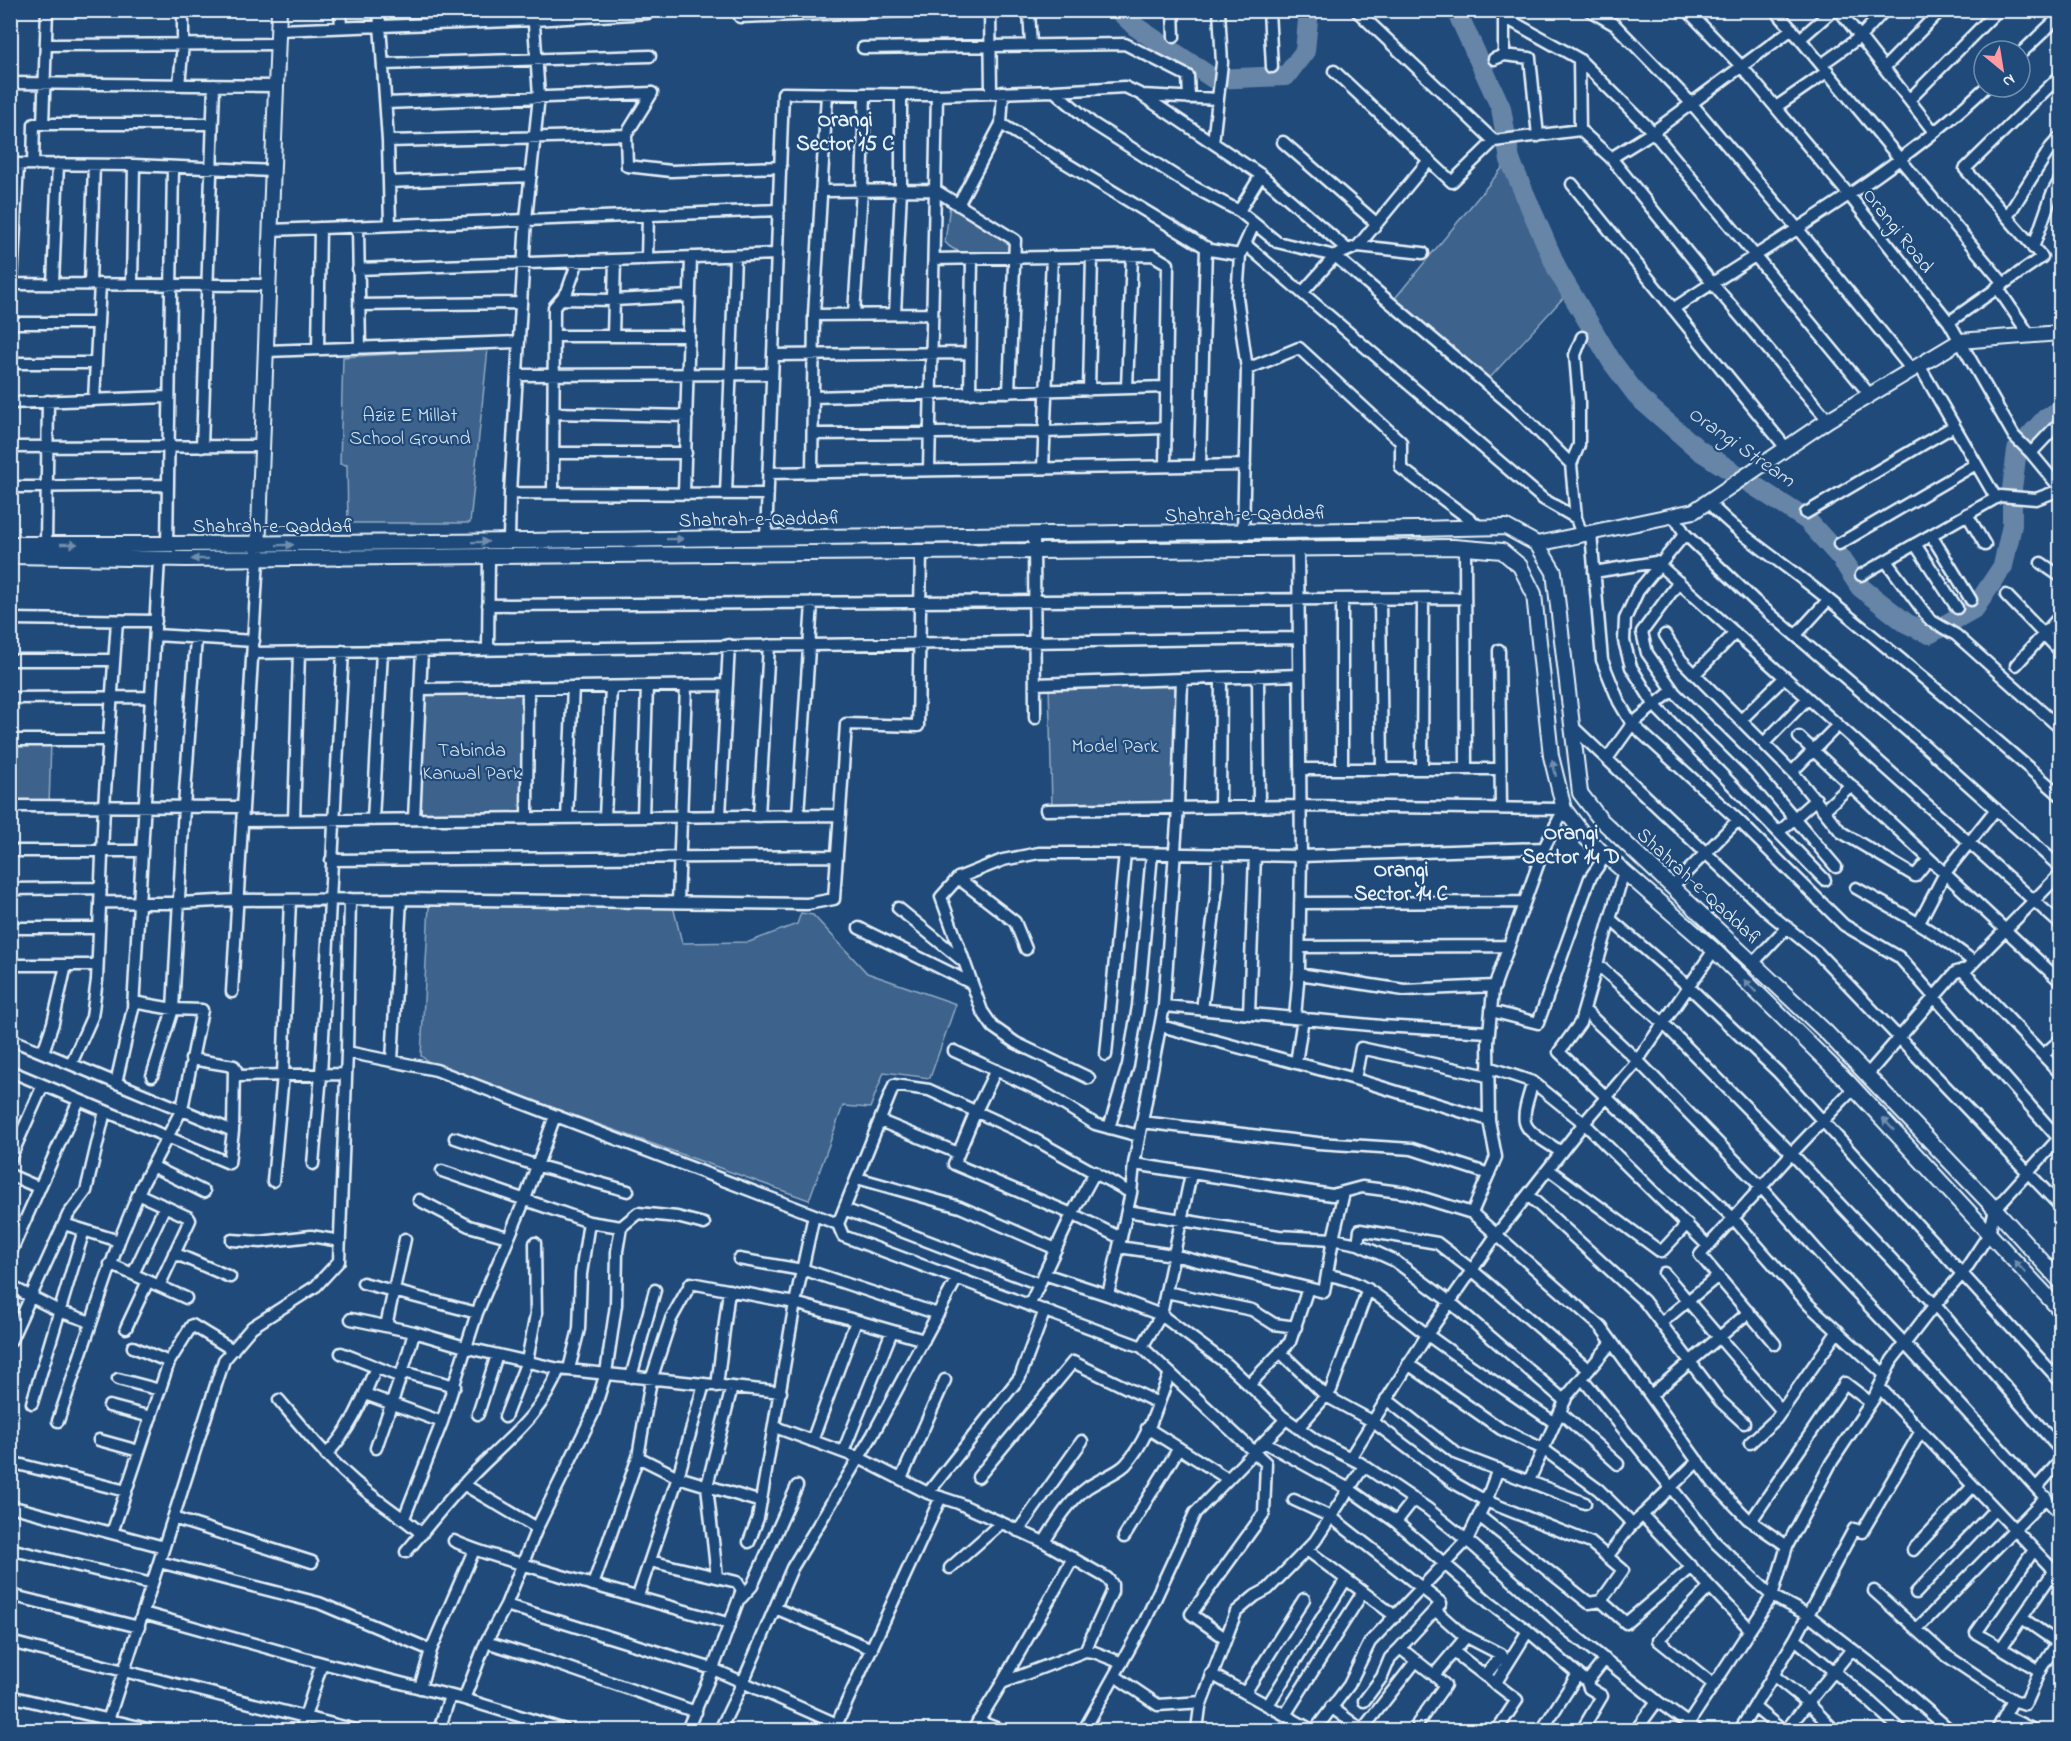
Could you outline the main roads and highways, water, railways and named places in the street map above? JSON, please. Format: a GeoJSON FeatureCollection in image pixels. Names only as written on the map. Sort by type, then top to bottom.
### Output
{"type":"FeatureCollection","features":[{"type":"Feature","properties":{"kind":"main road"},"geometry":{"type":"LineString","coordinates":[[258,552],[279,10]]}},
{"type":"Feature","properties":{"kind":"main road"},"geometry":{"type":"LineString","coordinates":[[1537,544],[1694,511],[1828,420],[1960,341],[2061,333]]}},
{"type":"Feature","properties":{"kind":"main road","name":"Shahrah-e-Qaddafi"},"geometry":{"type":"LineString","coordinates":[[10,556],[159,559],[258,552],[509,541],[1285,532],[1506,527],[1537,544],[1554,572],[1580,793],[1600,819],[1826,1032],[2061,1281]]}},
{"type":"Feature","properties":{"kind":"main road","name":"Shahrah-e-Qaddafi"},"geometry":{"type":"LineString","coordinates":[[10,544],[167,545],[258,552],[489,557],[1280,549],[1465,548],[1502,551],[1520,566],[1534,594],[1551,756],[1564,808],[1587,839],[1714,950],[1854,1088],[2061,1310]]}},
{"type":"Feature","properties":{"kind":"waterway","name":"Orangi Stream"},"geometry":{"type":"LineString","coordinates":[[1118,10],[1136,27],[1214,79],[1286,76],[1305,51],[1309,10]]}},
{"type":"Feature","properties":{"kind":"waterway","name":"Orangi Stream"},"geometry":{"type":"LineString","coordinates":[[1456,10],[1501,108],[1510,160],[1558,271],[1612,362],[1639,398],[1699,450],[1807,520],[1841,558],[1860,587],[1906,623],[1929,634],[1975,608],[2003,566],[2012,525],[2012,489],[2017,450],[2046,418],[2060,410]]}},
{"type":"Feature","properties":{"kind":"district","name":"Orangi Sector 15 C"},"geometry":{"type":"Point","coordinates":[845,131]}},
{"type":"Feature","properties":{"kind":"district","name":"Orangi Sector 14 D"},"geometry":{"type":"Point","coordinates":[1571,844]}},
{"type":"Feature","properties":{"kind":"district","name":"Orangi Sector 14 C"},"geometry":{"type":"Point","coordinates":[1401,881]}},
{"type":"Feature","properties":{"kind":"park label","name":"Aziz E Millat School Ground"},"geometry":{"type":"Point","coordinates":[410,426]}},
{"type":"Feature","properties":{"kind":"park label","name":"Model Park"},"geometry":{"type":"Point","coordinates":[1115,745]}},
{"type":"Feature","properties":{"kind":"park label","name":"Tabinda Kanwal Park"},"geometry":{"type":"Point","coordinates":[472,760]}}]}
